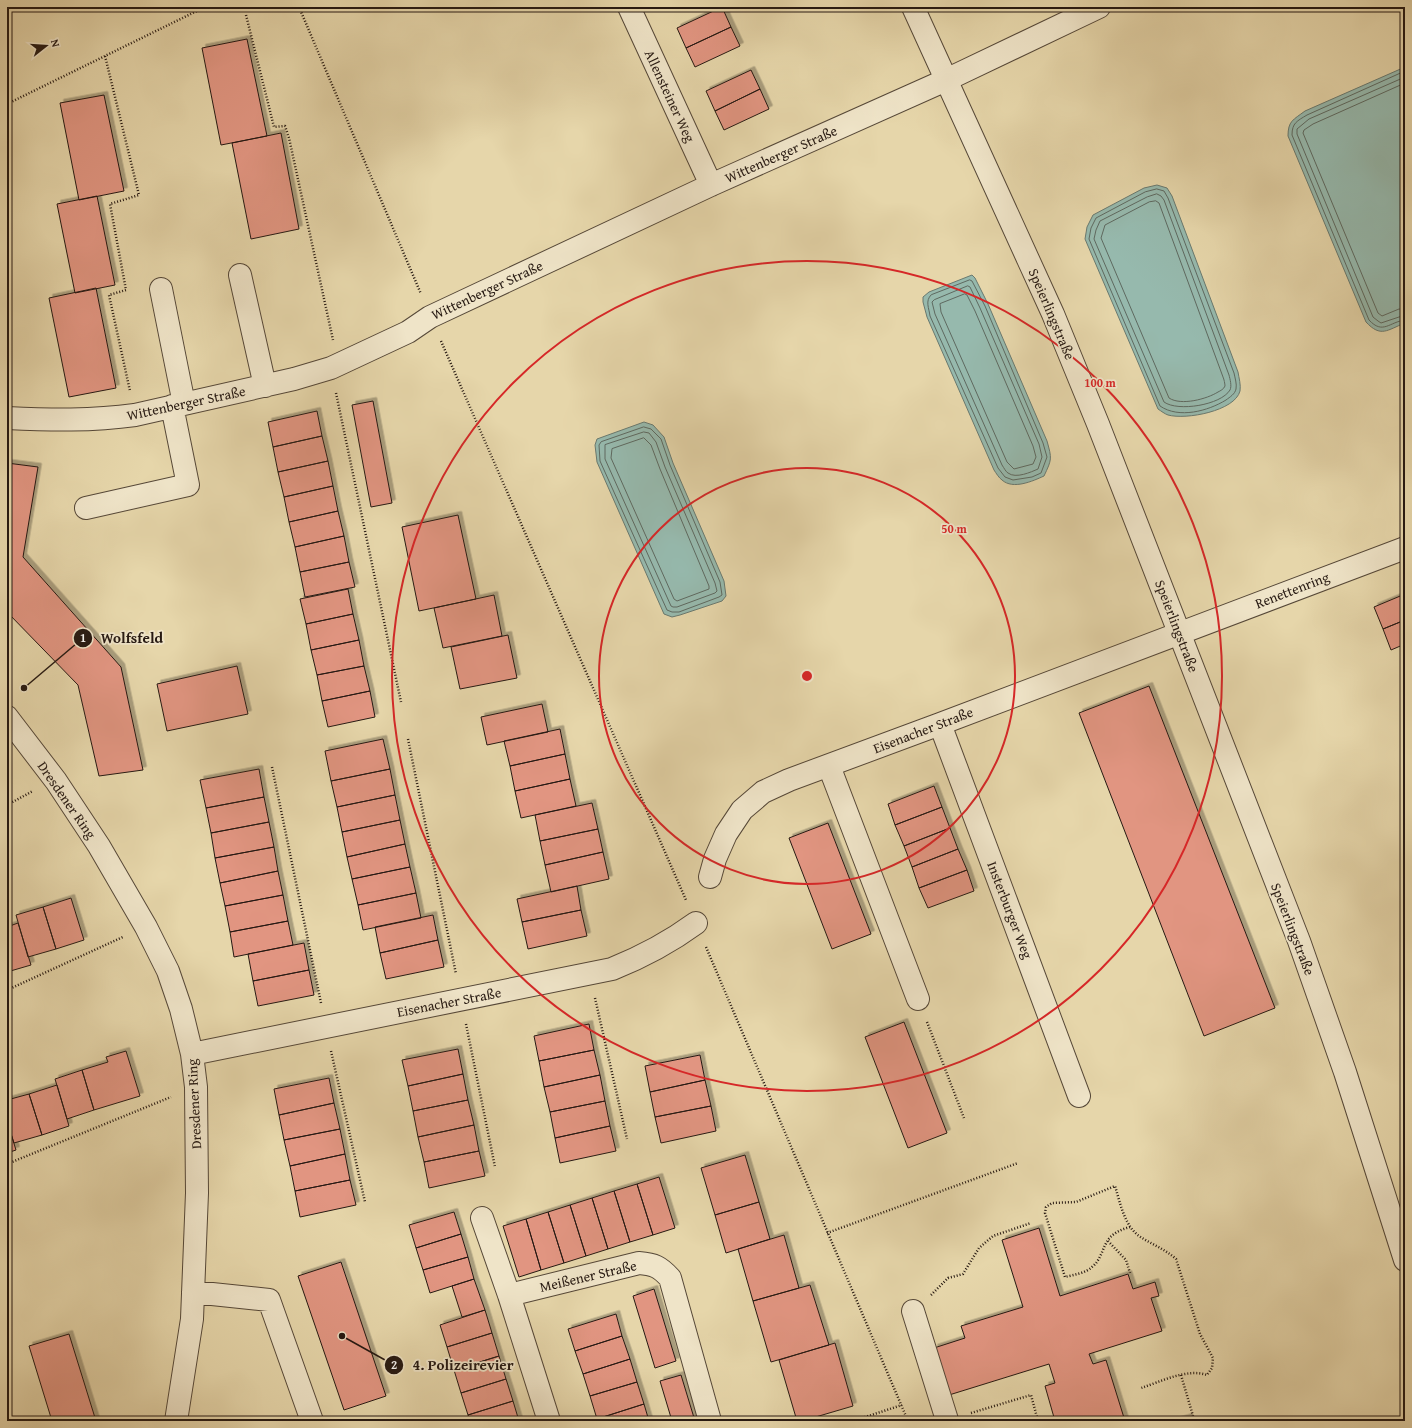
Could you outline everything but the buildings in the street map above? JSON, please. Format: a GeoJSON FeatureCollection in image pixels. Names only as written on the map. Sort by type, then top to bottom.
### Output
{"type":"FeatureCollection","features":[{"type":"Feature","properties":{"kind":"street","name":"Allensteiner Weg"},"geometry":{"type":"LineString","coordinates":[[629,7],[711,186]]}},
{"type":"Feature","properties":{"kind":"street","name":"Speierlingstraße"},"geometry":{"type":"LineString","coordinates":[[913,7],[1053,314],[1098,424],[1299,941],[1345,1072],[1405,1260]]}},
{"type":"Feature","properties":{"kind":"street","name":"Wittenberger Straße"},"geometry":{"type":"LineString","coordinates":[[7,418],[60,421],[135,415],[265,386],[336,367],[408,332],[430,317],[711,186],[946,80],[1099,7]]}},
{"type":"Feature","properties":{"kind":"street"},"geometry":{"type":"LineString","coordinates":[[240,275],[265,386]]}},
{"type":"Feature","properties":{"kind":"street"},"geometry":{"type":"LineString","coordinates":[[86,508],[188,484],[161,289]]}},
{"type":"Feature","properties":{"kind":"street","name":"Renettenring"},"geometry":{"type":"LineString","coordinates":[[1180,633],[1405,548]]}},
{"type":"Feature","properties":{"kind":"street","name":"Eisenacher Straße"},"geometry":{"type":"LineString","coordinates":[[710,876],[726,834],[742,810],[763,792],[790,780],[1180,633]]}},
{"type":"Feature","properties":{"kind":"street","name":"Dresdener Ring"},"geometry":{"type":"LineString","coordinates":[[7,718],[60,787],[99,846],[146,927],[170,978],[181,1009],[192,1054],[196,1087],[197,1193],[192,1319],[176,1421]]}},
{"type":"Feature","properties":{"kind":"street","name":"Insterburger Weg"},"geometry":{"type":"LineString","coordinates":[[940,724],[1079,1096]]}},
{"type":"Feature","properties":{"kind":"street"},"geometry":{"type":"LineString","coordinates":[[829,766],[918,999]]}},
{"type":"Feature","properties":{"kind":"street","name":"Eisenacher Straße"},"geometry":{"type":"LineString","coordinates":[[192,1054],[612,969],[637,960],[670,941],[696,923]]}},
{"type":"Feature","properties":{"kind":"street"},"geometry":{"type":"LineString","coordinates":[[482,1218],[510,1295],[549,1421]]}},
{"type":"Feature","properties":{"kind":"street","name":"Meißener Straße"},"geometry":{"type":"LineString","coordinates":[[510,1295],[639,1263],[651,1263],[662,1270],[670,1278],[710,1421]]}},
{"type":"Feature","properties":{"kind":"street"},"geometry":{"type":"LineString","coordinates":[[192,1292],[269,1300],[312,1421]]}},
{"type":"Feature","properties":{"kind":"street"},"geometry":{"type":"LineString","coordinates":[[913,1311],[948,1420],[944,1421]]}},
{"type":"Feature","properties":{"kind":"path"},"geometry":{"type":"LineString","coordinates":[[7,104],[205,7]]}},
{"type":"Feature","properties":{"kind":"path"},"geometry":{"type":"LineString","coordinates":[[299,7],[430,317],[696,923],[908,1421]]}},
{"type":"Feature","properties":{"kind":"path"},"geometry":{"type":"LineString","coordinates":[[246,15],[274,127],[285,126],[289,138],[335,351],[336,367],[401,702]]}},
{"type":"Feature","properties":{"kind":"path"},"geometry":{"type":"LineString","coordinates":[[104,56],[139,195],[110,204],[126,290],[109,295],[135,415]]}},
{"type":"Feature","properties":{"kind":"path"},"geometry":{"type":"LineString","coordinates":[[408,739],[495,1167]]}},
{"type":"Feature","properties":{"kind":"path"},"geometry":{"type":"LineString","coordinates":[[272,766],[326,1027],[365,1202]]}},
{"type":"Feature","properties":{"kind":"path"},"geometry":{"type":"LineString","coordinates":[[7,990],[146,927]]}},
{"type":"Feature","properties":{"kind":"path"},"geometry":{"type":"LineString","coordinates":[[590,974],[627,1139]]}},
{"type":"Feature","properties":{"kind":"path"},"geometry":{"type":"LineString","coordinates":[[918,999],[964,1118]]}},
{"type":"Feature","properties":{"kind":"path"},"geometry":{"type":"LineString","coordinates":[[7,1164],[196,1087]]}},
{"type":"Feature","properties":{"kind":"path"},"geometry":{"type":"LineString","coordinates":[[827,1233],[1018,1163]]}},
{"type":"Feature","properties":{"kind":"path"},"geometry":{"type":"LineString","coordinates":[[1130,1227],[1123,1229],[1112,1236],[1099,1260],[1091,1268],[1065,1278],[1045,1213],[1046,1207],[1052,1203],[1076,1202],[1115,1186],[1130,1227],[1137,1235],[1169,1253],[1176,1259],[1200,1334],[1213,1358],[1212,1368],[1207,1375],[1199,1372],[1189,1373],[1140,1388]]}},
{"type":"Feature","properties":{"kind":"path"},"geometry":{"type":"LineString","coordinates":[[913,1311],[948,1278],[963,1274],[979,1248],[994,1236],[1031,1223]]}},
{"type":"Feature","properties":{"kind":"path"},"geometry":{"type":"LineString","coordinates":[[1108,1241],[1126,1260],[1130,1273]]}},
{"type":"Feature","properties":{"kind":"path"},"geometry":{"type":"LineString","coordinates":[[1181,1375],[1193,1416]]}},
{"type":"Feature","properties":{"kind":"path"},"geometry":{"type":"LineString","coordinates":[[970,1413],[1031,1395],[1038,1421]]}},
{"type":"Feature","properties":{"kind":"path"},"geometry":{"type":"LineString","coordinates":[[853,1421],[902,1405]]}},
{"type":"Feature","properties":{"kind":"water"},"geometry":{"type":"Polygon","coordinates":[[[1405,67],[1405,323],[1389,330],[1380,331],[1371,327],[1366,322],[1288,136],[1288,131],[1292,121],[1305,111],[1405,67]]]}},
{"type":"Feature","properties":{"kind":"water"},"geometry":{"type":"Polygon","coordinates":[[[1157,185],[1167,188],[1172,196],[1238,372],[1240,391],[1236,398],[1220,409],[1197,415],[1167,415],[1158,409],[1085,239],[1087,227],[1093,215],[1144,188],[1157,185]]]}},
{"type":"Feature","properties":{"kind":"water"},"geometry":{"type":"Polygon","coordinates":[[[972,275],[988,304],[1049,447],[1049,466],[1044,476],[1023,484],[1007,483],[1000,478],[994,470],[927,317],[923,302],[923,297],[929,292],[972,275]]]}},
{"type":"Feature","properties":{"kind":"water"},"geometry":{"type":"Polygon","coordinates":[[[644,422],[653,425],[664,437],[673,463],[724,581],[726,596],[722,601],[672,617],[664,614],[597,462],[595,445],[597,439],[644,422]]]}},
{"type":"Feature","properties":{"kind":"place","name":"Wolfsfeld"},"geometry":{"type":"Point","coordinates":[24,688]}},
{"type":"Feature","properties":{"kind":"place","name":"4. Polizeirevier"},"geometry":{"type":"Point","coordinates":[342,1336]}}]}
